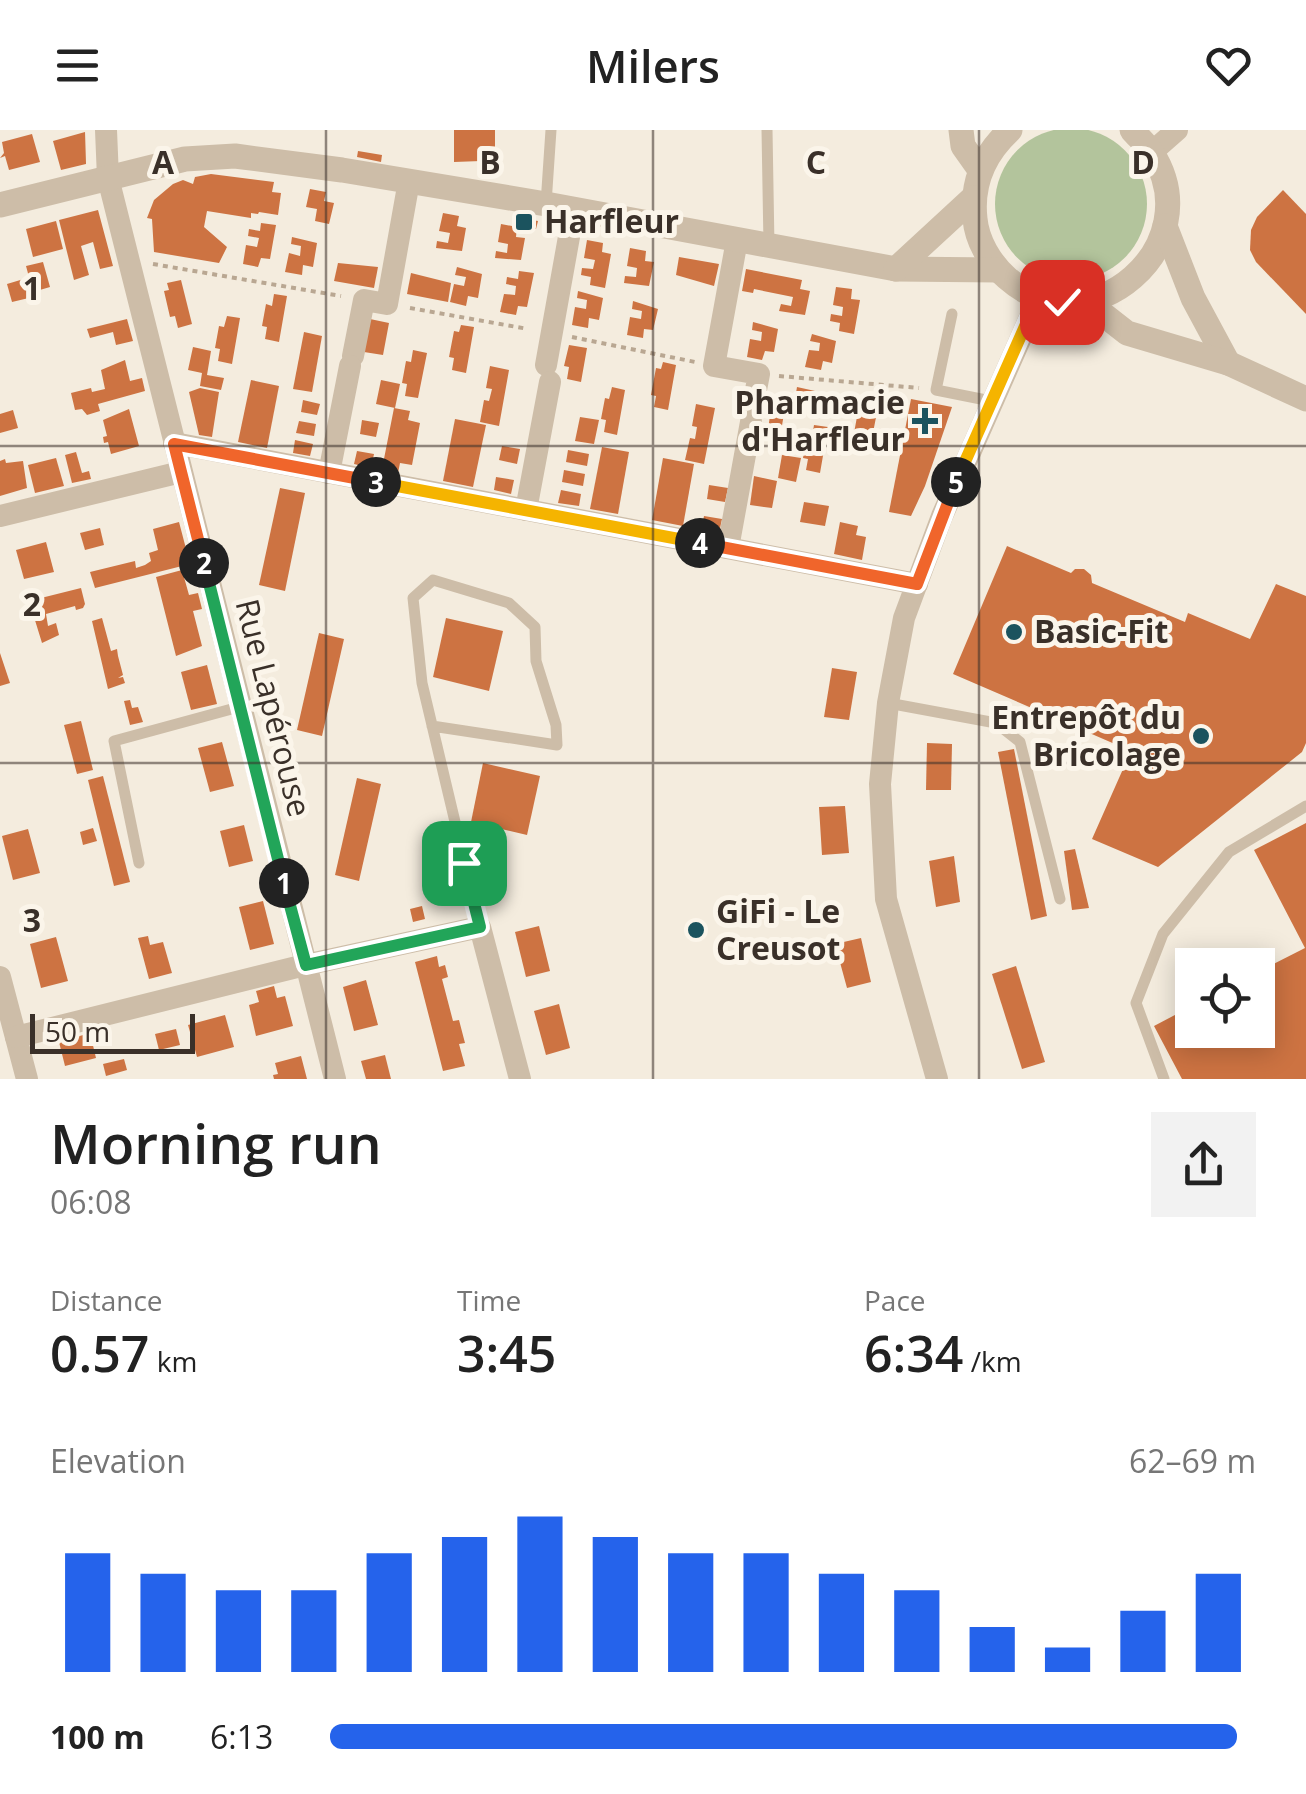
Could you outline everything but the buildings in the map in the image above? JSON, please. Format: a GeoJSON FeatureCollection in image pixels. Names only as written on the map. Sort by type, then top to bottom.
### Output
{"type":"FeatureCollection","features":[{"type":"Feature","properties":{"kind":"street","name":"Rue Lapérouse"},"geometry":{"type":"LineString","coordinates":[[106,130],[108,178],[335,1079]]}},
{"type":"Feature","properties":{"kind":"street"},"geometry":{"type":"LineString","coordinates":[[961,130],[963,146],[980,170]]}},
{"type":"Feature","properties":{"kind":"street"},"geometry":{"type":"LineString","coordinates":[[1010,130],[994,144],[980,170],[974,198],[975,224],[983,248],[998,270],[1016,286],[1038,297],[1062,302],[1086,301],[1113,292],[1137,276],[1155,253],[1165,226],[1165,188],[1152,152],[1132,130]]}},
{"type":"Feature","properties":{"kind":"street"},"geometry":{"type":"LineString","coordinates":[[1152,152],[1176,130]]}},
{"type":"Feature","properties":{"kind":"street"},"geometry":{"type":"LineString","coordinates":[[0,206],[185,159],[235,156],[546,204],[896,269],[998,270]]}},
{"type":"Feature","properties":{"kind":"street"},"geometry":{"type":"LineString","coordinates":[[328,473],[364,300],[387,304],[409,181]]}},
{"type":"Feature","properties":{"kind":"street"},"geometry":{"type":"LineString","coordinates":[[896,269],[974,198]]}},
{"type":"Feature","properties":{"kind":"street"},"geometry":{"type":"LineString","coordinates":[[526,510],[574,209]]}},
{"type":"Feature","properties":{"kind":"street"},"geometry":{"type":"LineString","coordinates":[[1165,226],[1193,298],[1228,363]]}},
{"type":"Feature","properties":{"kind":"street"},"geometry":{"type":"LineString","coordinates":[[728,548],[759,374],[714,366],[737,240]]}},
{"type":"Feature","properties":{"kind":"street"},"geometry":{"type":"LineString","coordinates":[[937,1079],[886,900],[880,784],[888,703],[904,618],[991,401],[1038,297]]}},
{"type":"Feature","properties":{"kind":"street"},"geometry":{"type":"LineString","coordinates":[[1086,301],[1126,332],[1228,363],[1306,399]]}},
{"type":"Feature","properties":{"kind":"street"},"geometry":{"type":"LineString","coordinates":[[174,444],[917,584]]}},
{"type":"Feature","properties":{"kind":"street"},"geometry":{"type":"LineString","coordinates":[[0,516],[181,472]]}},
{"type":"Feature","properties":{"kind":"street"},"geometry":{"type":"LineString","coordinates":[[16,1038],[306,965],[480,927],[520,1079]]}},
{"type":"Feature","properties":{"kind":"street"},"geometry":{"type":"LineString","coordinates":[[1,985],[26,1079]]}},
{"type":"Feature","properties":{"kind":"lane"},"geometry":{"type":"LineString","coordinates":[[546,204],[551,130]]}},
{"type":"Feature","properties":{"kind":"lane"},"geometry":{"type":"LineString","coordinates":[[767,130],[769,246]]}},
{"type":"Feature","properties":{"kind":"lane"},"geometry":{"type":"LineString","coordinates":[[952,314],[936,390],[991,401]]}},
{"type":"Feature","properties":{"kind":"lane"},"geometry":{"type":"LineString","coordinates":[[432,726],[557,745],[556,725],[536,661],[535,627],[509,603],[433,580],[413,598],[422,683],[432,726],[480,927]]}},
{"type":"Feature","properties":{"kind":"lane"},"geometry":{"type":"LineString","coordinates":[[888,703],[996,723],[1020,742],[1060,898]]}},
{"type":"Feature","properties":{"kind":"lane"},"geometry":{"type":"LineString","coordinates":[[139,863],[114,741],[240,707]]}},
{"type":"Feature","properties":{"kind":"lane"},"geometry":{"type":"LineString","coordinates":[[1164,1079],[1136,1003],[1162,934],[1228,852],[1306,806]]}},
{"type":"Feature","properties":{"kind":"path"},"geometry":{"type":"LineString","coordinates":[[128,260],[364,300]]}},
{"type":"Feature","properties":{"kind":"path"},"geometry":{"type":"LineString","coordinates":[[759,374],[936,390]]}},
{"type":"Feature","properties":{"kind":"green space"},"geometry":{"type":"Polygon","coordinates":[[[1071,128],[1100,133],[1125,150],[1142,175],[1147,204],[1142,233],[1125,258],[1100,275],[1071,280],[1042,275],[1017,258],[1000,233],[995,204],[1000,175],[1017,150],[1042,133],[1071,128]]]}},
{"type":"Feature","properties":{"kind":"place","name":"Harfleur"},"geometry":{"type":"Point","coordinates":[524,222]}},
{"type":"Feature","properties":{"kind":"place","name":"Pharmacie d'Harfleur"},"geometry":{"type":"Point","coordinates":[925,421]}},
{"type":"Feature","properties":{"kind":"place","name":"Basic-Fit"},"geometry":{"type":"Point","coordinates":[1014,632]}},
{"type":"Feature","properties":{"kind":"place","name":"Entrepôt du Bricolage"},"geometry":{"type":"Point","coordinates":[1201,736]}},
{"type":"Feature","properties":{"kind":"place","name":"GiFi - Le Creusot"},"geometry":{"type":"Point","coordinates":[696,930]}},
{"type":"Feature","properties":{"kind":"route"},"geometry":{"type":"LineString","coordinates":[[464,863],[480,927],[306,965],[174,444],[917,584],[976,433],[1038,297],[1062,302]]}}]}
